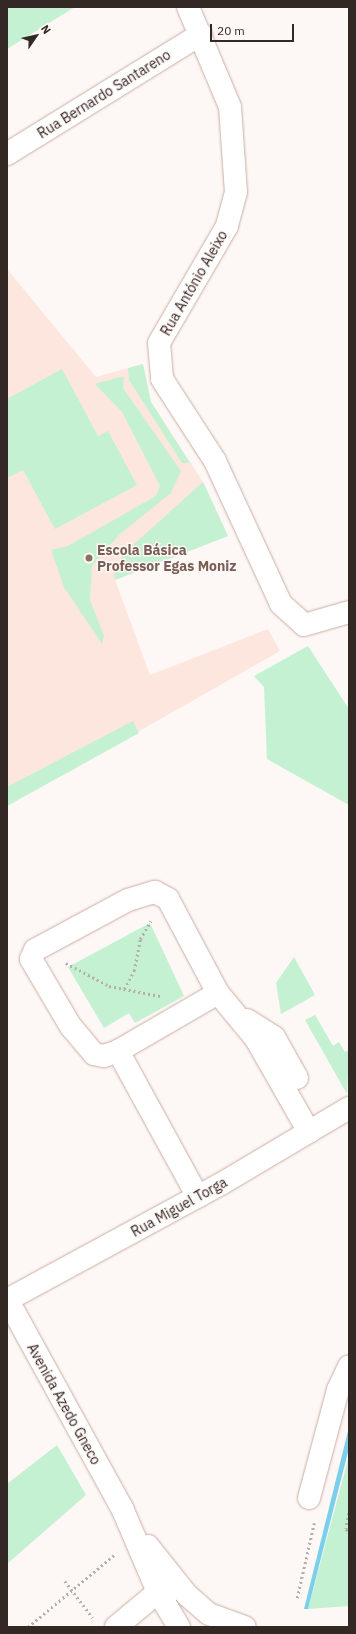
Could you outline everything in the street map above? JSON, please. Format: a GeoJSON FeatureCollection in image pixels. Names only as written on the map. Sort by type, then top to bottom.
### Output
{"type":"FeatureCollection","features":[{"type":"Feature","properties":{"kind":"street","name":"Rua António Aleixo"},"geometry":{"type":"LineString","coordinates":[[188,7],[201,34],[230,107],[236,192],[227,226],[159,343],[162,379],[215,461],[281,604],[304,625],[349,612]]}},
{"type":"Feature","properties":{"kind":"street","name":"Rua Bernardo Santareno"},"geometry":{"type":"LineString","coordinates":[[7,154],[201,34]]}},
{"type":"Feature","properties":{"kind":"street"},"geometry":{"type":"LineString","coordinates":[[218,993],[118,1051],[104,1056],[94,1054],[84,1045],[30,959],[35,950],[128,900],[155,892],[168,899],[218,993],[268,1057],[316,1128]]}},
{"type":"Feature","properties":{"kind":"street"},"geometry":{"type":"LineString","coordinates":[[118,1051],[198,1197]]}},
{"type":"Feature","properties":{"kind":"street","name":"Rua Miguel Torga"},"geometry":{"type":"LineString","coordinates":[[7,1300],[198,1197],[349,1108]]}},
{"type":"Feature","properties":{"kind":"street","name":"Avenida Azedo Gneco"},"geometry":{"type":"LineString","coordinates":[[7,1300],[122,1508],[162,1567],[191,1598],[209,1614],[245,1627]]}},
{"type":"Feature","properties":{"kind":"street"},"geometry":{"type":"LineString","coordinates":[[309,1498],[338,1390],[349,1366]]}},
{"type":"Feature","properties":{"kind":"street","name":"Avenida Azedo Gneco"},"geometry":{"type":"LineString","coordinates":[[122,1508],[158,1592],[179,1627]]}},
{"type":"Feature","properties":{"kind":"street","name":"Avenida Azedo Gneco"},"geometry":{"type":"LineString","coordinates":[[158,1592],[169,1589],[191,1598]]}},
{"type":"Feature","properties":{"kind":"street"},"geometry":{"type":"LineString","coordinates":[[106,1624],[158,1592]]}},
{"type":"Feature","properties":{"kind":"path"},"geometry":{"type":"LineString","coordinates":[[124,989],[134,971],[138,945],[154,915],[154,908],[168,899]]}},
{"type":"Feature","properties":{"kind":"path"},"geometry":{"type":"LineString","coordinates":[[30,959],[67,964],[109,986],[166,998]]}},
{"type":"Feature","properties":{"kind":"path"},"geometry":{"type":"LineString","coordinates":[[297,1598],[315,1519],[309,1498]]}},
{"type":"Feature","properties":{"kind":"path"},"geometry":{"type":"LineString","coordinates":[[349,1513],[346,1529],[349,1531]]}},
{"type":"Feature","properties":{"kind":"path"},"geometry":{"type":"LineString","coordinates":[[28,1627],[121,1549]]}},
{"type":"Feature","properties":{"kind":"path"},"geometry":{"type":"LineString","coordinates":[[65,1581],[106,1624]]}},
{"type":"Feature","properties":{"kind":"shaded area","name":"Escola Básica Professor Egas Moniz"},"geometry":{"type":"Polygon","coordinates":[[[7,269],[96,377],[143,364],[151,402],[203,482],[228,536],[115,580],[150,675],[268,629],[280,651],[7,806],[7,269]]]}},
{"type":"Feature","properties":{"kind":"green space"},"geometry":{"type":"Polygon","coordinates":[[[7,7],[75,7],[7,49],[7,7]]]}},
{"type":"Feature","properties":{"kind":"green space"},"geometry":{"type":"Polygon","coordinates":[[[143,364],[151,402],[190,463],[182,463],[129,380],[128,368],[143,364]]]}},
{"type":"Feature","properties":{"kind":"green space"},"geometry":{"type":"Polygon","coordinates":[[[62,369],[98,436],[108,431],[137,485],[55,529],[23,470],[7,478],[7,399],[62,369]]]}},
{"type":"Feature","properties":{"kind":"green space"},"geometry":{"type":"Polygon","coordinates":[[[124,376],[123,388],[181,471],[171,493],[120,534],[92,566],[90,600],[104,636],[102,644],[64,587],[51,550],[68,546],[156,496],[160,486],[122,412],[95,384],[124,376]]]}},
{"type":"Feature","properties":{"kind":"green space"},"geometry":{"type":"Polygon","coordinates":[[[203,482],[228,536],[115,580],[114,572],[124,553],[203,482]]]}},
{"type":"Feature","properties":{"kind":"green space"},"geometry":{"type":"Polygon","coordinates":[[[308,646],[349,709],[349,805],[267,759],[264,687],[254,676],[308,646]]]}},
{"type":"Feature","properties":{"kind":"green space"},"geometry":{"type":"Polygon","coordinates":[[[133,721],[139,733],[7,806],[7,787],[133,721]]]}},
{"type":"Feature","properties":{"kind":"green space"},"geometry":{"type":"Polygon","coordinates":[[[150,923],[184,996],[135,1023],[129,1013],[104,1028],[68,967],[150,923]]]}},
{"type":"Feature","properties":{"kind":"green space"},"geometry":{"type":"Polygon","coordinates":[[[294,957],[315,995],[281,1014],[276,983],[294,957]]]}},
{"type":"Feature","properties":{"kind":"green space"},"geometry":{"type":"Polygon","coordinates":[[[315,1015],[333,1046],[339,1042],[345,1052],[349,1050],[347,1094],[305,1020],[315,1015]]]}},
{"type":"Feature","properties":{"kind":"green space"},"geometry":{"type":"Polygon","coordinates":[[[57,1445],[86,1495],[7,1564],[7,1484],[57,1445]]]}},
{"type":"Feature","properties":{"kind":"green space"},"geometry":{"type":"Polygon","coordinates":[[[349,1456],[349,1606],[308,1609],[349,1456]]]}},
{"type":"Feature","properties":{"kind":"water"},"geometry":{"type":"Polygon","coordinates":[[[349,1427],[349,1448],[308,1609],[304,1609],[349,1427]]]}},
{"type":"Feature","properties":{"kind":"place","name":"Escola Básica Professor Egas Moniz"},"geometry":{"type":"Point","coordinates":[89,558]}}]}
